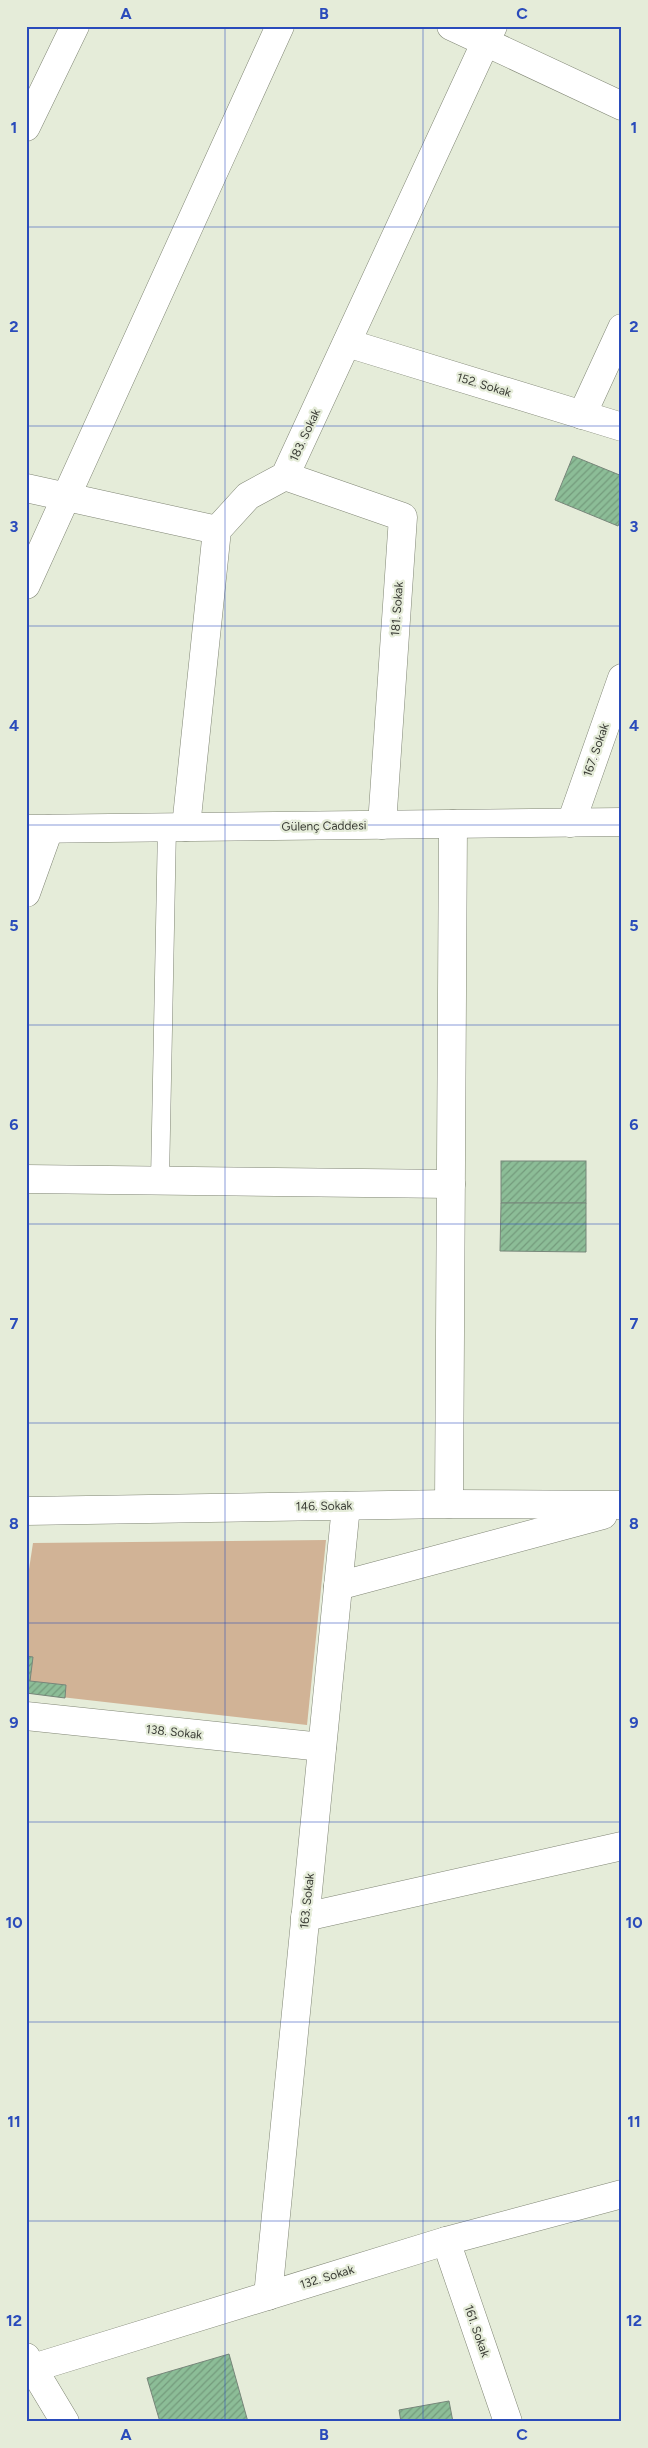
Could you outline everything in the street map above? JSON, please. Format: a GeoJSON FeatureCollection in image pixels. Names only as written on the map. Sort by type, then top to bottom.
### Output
{"type":"FeatureCollection","features":[{"type":"Feature","properties":{"kind":"street"},"geometry":{"type":"LineString","coordinates":[[26,127],[75,26]]}},
{"type":"Feature","properties":{"kind":"street"},"geometry":{"type":"LineString","coordinates":[[26,585],[280,26]]}},
{"type":"Feature","properties":{"kind":"street"},"geometry":{"type":"LineString","coordinates":[[451,26],[490,34],[622,106]]}},
{"type":"Feature","properties":{"kind":"street","name":"183. Sokak"},"geometry":{"type":"LineString","coordinates":[[217,530],[248,496],[285,476],[490,34]]}},
{"type":"Feature","properties":{"kind":"street"},"geometry":{"type":"LineString","coordinates":[[582,415],[622,328]]}},
{"type":"Feature","properties":{"kind":"street","name":"152. Sokak"},"geometry":{"type":"LineString","coordinates":[[347,343],[622,427]]}},
{"type":"Feature","properties":{"kind":"street","name":"181. Sokak"},"geometry":{"type":"LineString","coordinates":[[285,476],[403,517],[382,825]]}},
{"type":"Feature","properties":{"kind":"street"},"geometry":{"type":"LineString","coordinates":[[26,488],[217,530],[176,827]]}},
{"type":"Feature","properties":{"kind":"street","name":"167. Sokak"},"geometry":{"type":"LineString","coordinates":[[571,823],[622,678]]}},
{"type":"Feature","properties":{"kind":"street","name":"Gülenç Caddesi"},"geometry":{"type":"LineString","coordinates":[[38,829],[622,822]]}},
{"type":"Feature","properties":{"kind":"street"},"geometry":{"type":"LineString","coordinates":[[450,1504],[453,824]]}},
{"type":"Feature","properties":{"kind":"street"},"geometry":{"type":"LineString","coordinates":[[26,893],[38,829]]}},
{"type":"Feature","properties":{"kind":"street"},"geometry":{"type":"LineString","coordinates":[[26,1179],[451,1184]]}},
{"type":"Feature","properties":{"kind":"street","name":"146. Sokak"},"geometry":{"type":"LineString","coordinates":[[26,1511],[450,1504],[622,1505]]}},
{"type":"Feature","properties":{"kind":"street","name":"163. Sokak"},"geometry":{"type":"LineString","coordinates":[[268,2296],[346,1506]]}},
{"type":"Feature","properties":{"kind":"street"},"geometry":{"type":"LineString","coordinates":[[338,1586],[622,1510]]}},
{"type":"Feature","properties":{"kind":"street","name":"138. Sokak"},"geometry":{"type":"LineString","coordinates":[[26,1716],[322,1747]]}},
{"type":"Feature","properties":{"kind":"street"},"geometry":{"type":"LineString","coordinates":[[305,1918],[622,1846]]}},
{"type":"Feature","properties":{"kind":"street","name":"132. Sokak"},"geometry":{"type":"LineString","coordinates":[[30,2363],[268,2296],[446,2241],[622,2194]]}},
{"type":"Feature","properties":{"kind":"street","name":"161. Sokak"},"geometry":{"type":"LineString","coordinates":[[446,2241],[508,2422]]}},
{"type":"Feature","properties":{"kind":"street"},"geometry":{"type":"LineString","coordinates":[[30,2363],[65,2422]]}},
{"type":"Feature","properties":{"kind":"lane"},"geometry":{"type":"LineString","coordinates":[[160,1180],[176,827]]}},
{"type":"Feature","properties":{"kind":"shaded area"},"geometry":{"type":"Polygon","coordinates":[[[326,1540],[307,1725],[26,1693],[26,1589],[33,1543],[326,1540]]]}},
{"type":"Feature","properties":{"kind":"building"},"geometry":{"type":"Polygon","coordinates":[[[573,456],[622,476],[622,517],[618,526],[555,500],[573,456]]]}},
{"type":"Feature","properties":{"kind":"building"},"geometry":{"type":"Polygon","coordinates":[[[501,1161],[586,1161],[586,1203],[501,1203],[501,1161]]]}},
{"type":"Feature","properties":{"kind":"building"},"geometry":{"type":"Polygon","coordinates":[[[501,1203],[586,1203],[586,1252],[500,1251],[501,1203]]]}},
{"type":"Feature","properties":{"kind":"building"},"geometry":{"type":"Polygon","coordinates":[[[26,1656],[33,1657],[30,1681],[66,1685],[65,1698],[26,1693],[26,1656]]]}},
{"type":"Feature","properties":{"kind":"building"},"geometry":{"type":"Polygon","coordinates":[[[229,2354],[248,2422],[160,2422],[147,2378],[229,2354]]]}},
{"type":"Feature","properties":{"kind":"building"},"geometry":{"type":"Polygon","coordinates":[[[449,2401],[453,2422],[401,2422],[399,2410],[449,2401]]]}}]}
